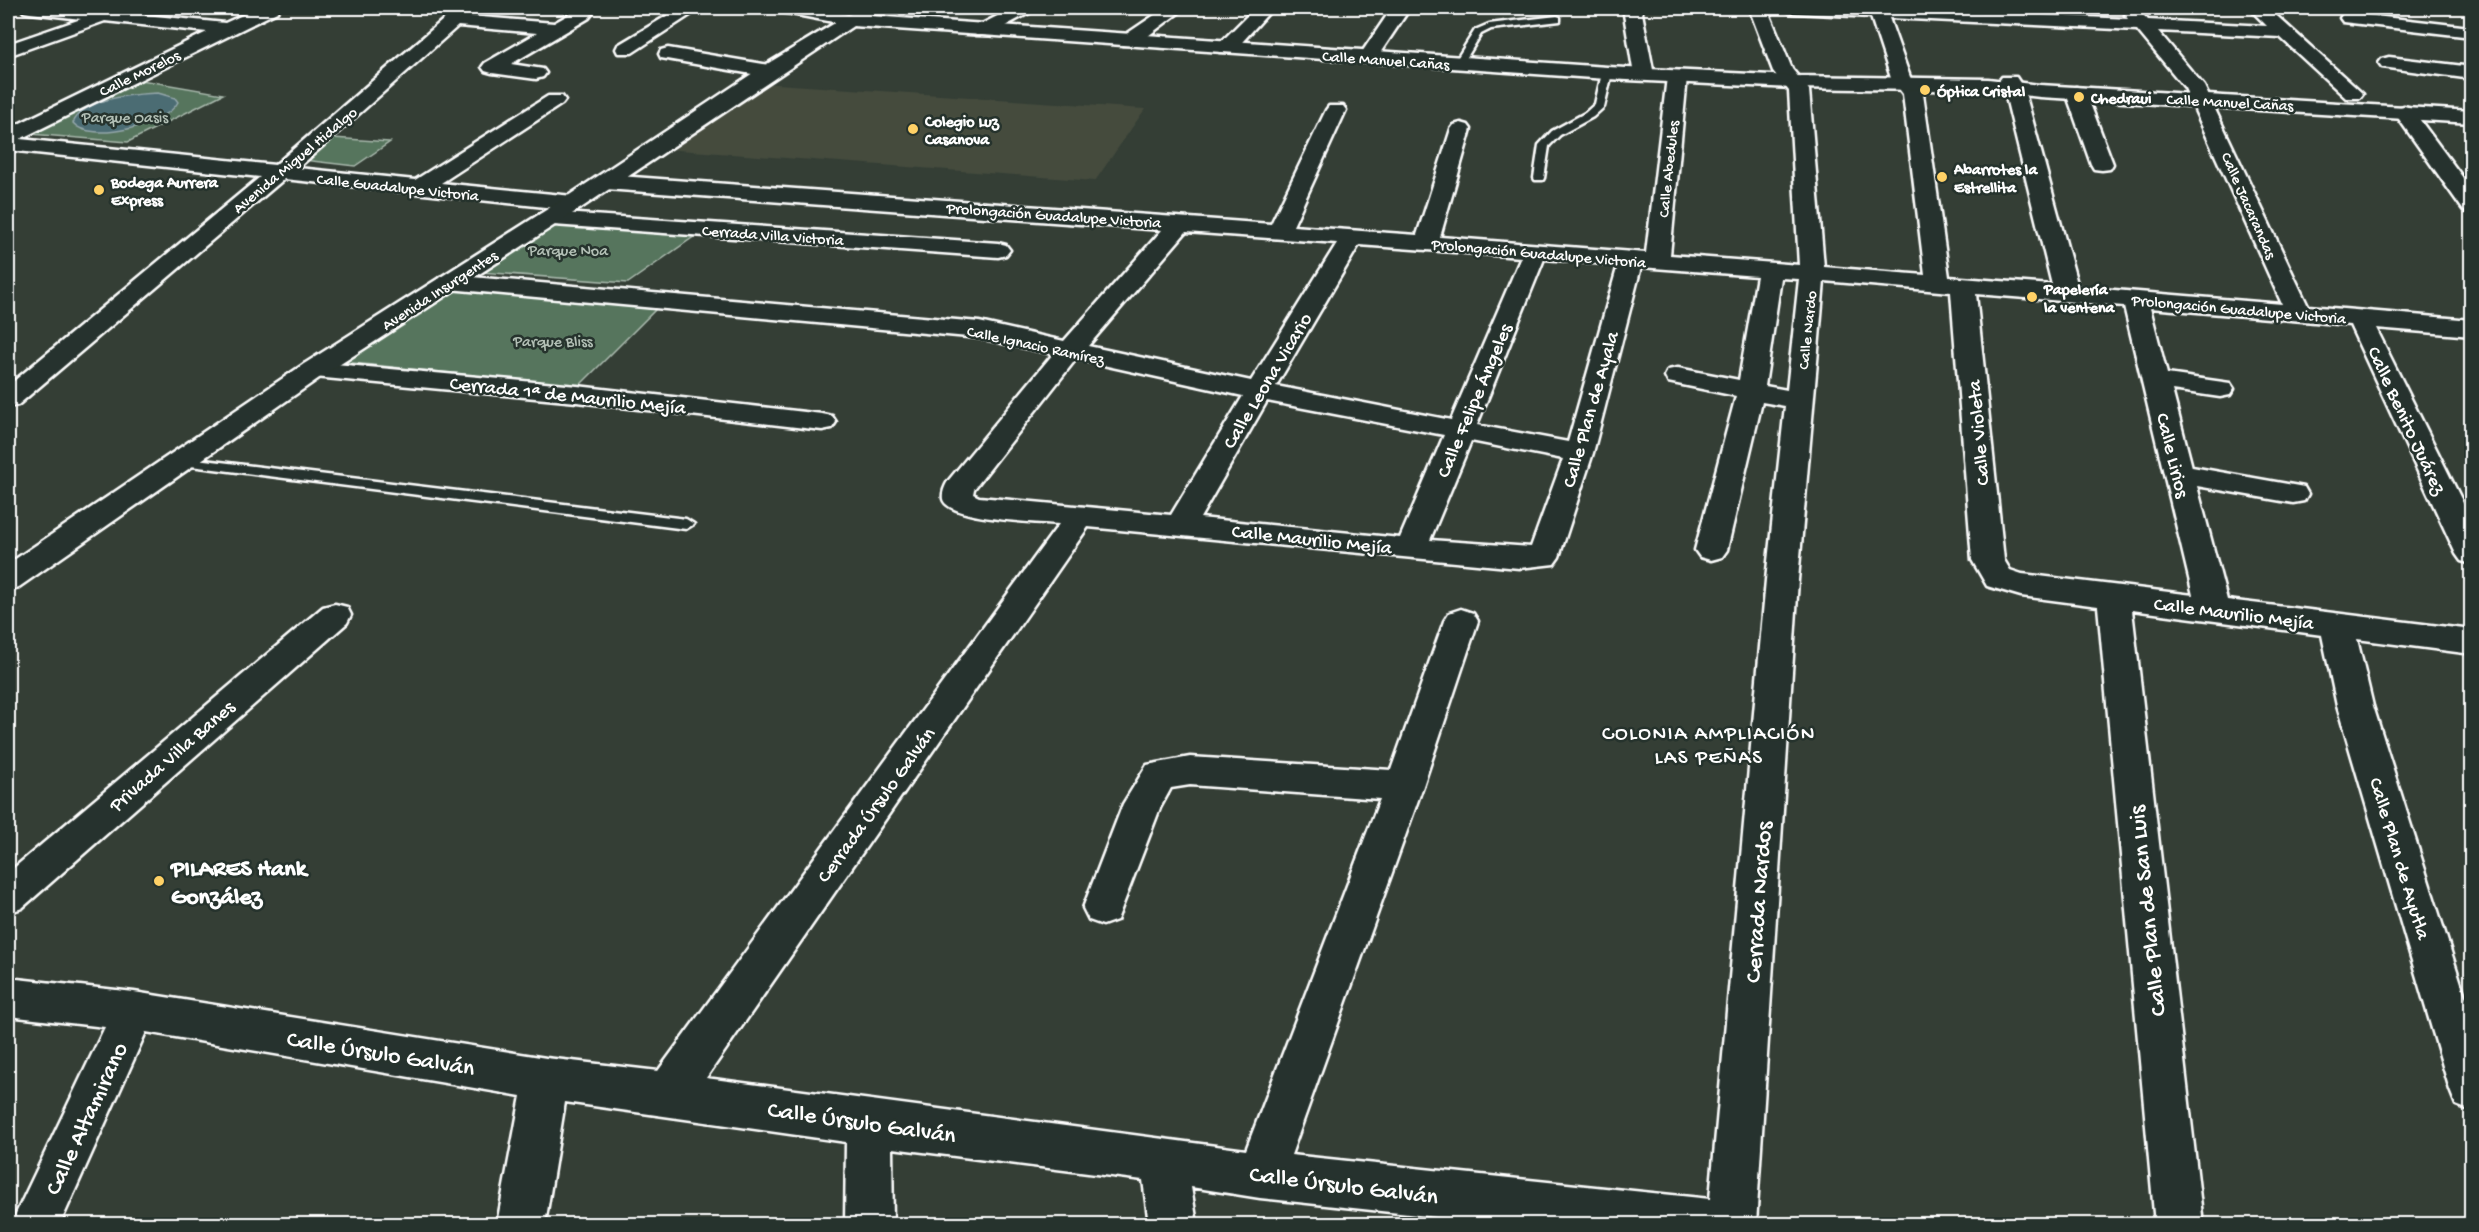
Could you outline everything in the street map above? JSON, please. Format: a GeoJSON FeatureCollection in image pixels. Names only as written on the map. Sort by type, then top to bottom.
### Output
{"type":"FeatureCollection","features":[{"type":"Feature","properties":{"kind":"street"},"geometry":{"type":"LineString","coordinates":[[30,8],[226,29]]}},
{"type":"Feature","properties":{"kind":"street","name":"Calle Morelos"},"geometry":{"type":"LineString","coordinates":[[8,137],[270,8]]}},
{"type":"Feature","properties":{"kind":"street"},"geometry":{"type":"LineString","coordinates":[[625,49],[692,8]]}},
{"type":"Feature","properties":{"kind":"street","name":"Calle Manuel Cañas"},"geometry":{"type":"LineString","coordinates":[[786,8],[849,20],[982,31],[1607,74],[1794,82],[2004,85],[2198,92],[2472,117]]}},
{"type":"Feature","properties":{"kind":"street","name":"Avenida Insurgentes"},"geometry":{"type":"LineString","coordinates":[[8,579],[313,370],[606,182],[769,71],[849,20],[875,8]]}},
{"type":"Feature","properties":{"kind":"street"},"geometry":{"type":"LineString","coordinates":[[982,31],[1025,8]]}},
{"type":"Feature","properties":{"kind":"street"},"geometry":{"type":"LineString","coordinates":[[1129,41],[1176,8]]}},
{"type":"Feature","properties":{"kind":"street"},"geometry":{"type":"LineString","coordinates":[[1226,48],[1264,8]]}},
{"type":"Feature","properties":{"kind":"street"},"geometry":{"type":"LineString","coordinates":[[1367,58],[1401,8]]}},
{"type":"Feature","properties":{"kind":"street"},"geometry":{"type":"LineString","coordinates":[[1632,8],[1644,75]]}},
{"type":"Feature","properties":{"kind":"street"},"geometry":{"type":"LineString","coordinates":[[1758,8],[1784,71],[1794,82]]}},
{"type":"Feature","properties":{"kind":"street"},"geometry":{"type":"LineString","coordinates":[[1795,8],[1878,9],[2143,26],[2284,32]]}},
{"type":"Feature","properties":{"kind":"street","name":"Calle Jacarandas"},"geometry":{"type":"LineString","coordinates":[[2126,8],[2198,92],[2298,311]]}},
{"type":"Feature","properties":{"kind":"street"},"geometry":{"type":"LineString","coordinates":[[2258,8],[2353,94]]}},
{"type":"Feature","properties":{"kind":"street","name":"Calle Violeta"},"geometry":{"type":"LineString","coordinates":[[1878,9],[1901,78],[1913,94],[1950,285],[1988,560],[1998,578]]}},
{"type":"Feature","properties":{"kind":"street"},"geometry":{"type":"LineString","coordinates":[[2457,13],[2471,33]]}},
{"type":"Feature","properties":{"kind":"street"},"geometry":{"type":"LineString","coordinates":[[460,14],[555,29]]}},
{"type":"Feature","properties":{"kind":"street","name":"Avenida Miguel Hidalgo"},"geometry":{"type":"LineString","coordinates":[[8,399],[279,173],[460,14]]}},
{"type":"Feature","properties":{"kind":"street"},"geometry":{"type":"LineString","coordinates":[[536,73],[492,67],[583,14]]}},
{"type":"Feature","properties":{"kind":"street"},"geometry":{"type":"LineString","coordinates":[[8,50],[105,16]]}},
{"type":"Feature","properties":{"kind":"street"},"geometry":{"type":"LineString","coordinates":[[2349,18],[2471,33]]}},
{"type":"Feature","properties":{"kind":"street"},"geometry":{"type":"LineString","coordinates":[[668,54],[769,71]]}},
{"type":"Feature","properties":{"kind":"street"},"geometry":{"type":"LineString","coordinates":[[2389,63],[2472,73]]}},
{"type":"Feature","properties":{"kind":"street","name":"Calle Abedules"},"geometry":{"type":"LineString","coordinates":[[1644,261],[1677,77]]}},
{"type":"Feature","properties":{"kind":"street","name":"Calle Nardo"},"geometry":{"type":"LineString","coordinates":[[1782,580],[1812,274],[1798,90],[1794,82]]}},
{"type":"Feature","properties":{"kind":"street"},"geometry":{"type":"LineString","coordinates":[[2004,85],[2067,294]]}},
{"type":"Feature","properties":{"kind":"street","name":"Calle Manuel Cañas"},"geometry":{"type":"LineString","coordinates":[[2004,85],[2076,93],[2353,94],[2472,104]]}},
{"type":"Feature","properties":{"kind":"street"},"geometry":{"type":"LineString","coordinates":[[2076,93],[2102,164]]}},
{"type":"Feature","properties":{"kind":"street"},"geometry":{"type":"LineString","coordinates":[[418,188],[555,100]]}},
{"type":"Feature","properties":{"kind":"street"},"geometry":{"type":"LineString","coordinates":[[1279,231],[1336,110]]}},
{"type":"Feature","properties":{"kind":"street"},"geometry":{"type":"LineString","coordinates":[[2404,112],[2472,206]]}},
{"type":"Feature","properties":{"kind":"street"},"geometry":{"type":"LineString","coordinates":[[1426,243],[1461,129]]}},
{"type":"Feature","properties":{"kind":"street","name":"Calle Guadalupe Victoria"},"geometry":{"type":"LineString","coordinates":[[8,144],[573,203]]}},
{"type":"Feature","properties":{"kind":"street","name":"Prolongación Guadalupe Victoria"},"geometry":{"type":"LineString","coordinates":[[606,182],[1353,236],[1644,261],[2298,311],[2472,328]]}},
{"type":"Feature","properties":{"kind":"street","name":"Cerrada Villa Victoria"},"geometry":{"type":"LineString","coordinates":[[548,219],[998,250]]}},
{"type":"Feature","properties":{"kind":"street"},"geometry":{"type":"LineString","coordinates":[[1070,351],[1180,224]]}},
{"type":"Feature","properties":{"kind":"street","name":"Calle Leona Vicario"},"geometry":{"type":"LineString","coordinates":[[1180,524],[1353,236]]}},
{"type":"Feature","properties":{"kind":"street","name":"Calle Felipe Ángeles"},"geometry":{"type":"LineString","coordinates":[[1411,549],[1535,252]]}},
{"type":"Feature","properties":{"kind":"street","name":"Calle Plan de Ayala"},"geometry":{"type":"LineString","coordinates":[[1543,557],[1644,261]]}},
{"type":"Feature","properties":{"kind":"street"},"geometry":{"type":"LineString","coordinates":[[1711,550],[1751,390],[1770,270]]}},
{"type":"Feature","properties":{"kind":"street","name":"Calle Ignacio Ramírez"},"geometry":{"type":"LineString","coordinates":[[449,282],[979,330],[1258,391],[1579,453]]}},
{"type":"Feature","properties":{"kind":"street","name":"Calle Lirios"},"geometry":{"type":"LineString","coordinates":[[2135,299],[2213,609]]}},
{"type":"Feature","properties":{"kind":"street","name":"Calle Benito Juárez"},"geometry":{"type":"LineString","coordinates":[[2359,318],[2472,554]]}},
{"type":"Feature","properties":{"kind":"street","name":"Calle Maurilio Mejía"},"geometry":{"type":"LineString","coordinates":[[1070,351],[959,488],[958,499],[974,506],[1180,524],[1411,549],[1519,558],[1543,557]]}},
{"type":"Feature","properties":{"kind":"street"},"geometry":{"type":"LineString","coordinates":[[8,364],[45,367]]}},
{"type":"Feature","properties":{"kind":"street","name":"Cerrada 1ª de Maurilio Mejía"},"geometry":{"type":"LineString","coordinates":[[313,370],[577,394],[822,422]]}},
{"type":"Feature","properties":{"kind":"street"},"geometry":{"type":"LineString","coordinates":[[1678,376],[1799,401]]}},
{"type":"Feature","properties":{"kind":"street"},"geometry":{"type":"LineString","coordinates":[[2156,380],[2220,389]]}},
{"type":"Feature","properties":{"kind":"street"},"geometry":{"type":"LineString","coordinates":[[2179,474],[2293,494]]}},
{"type":"Feature","properties":{"kind":"street","name":"Cerrada Úrsulo Galván"},"geometry":{"type":"LineString","coordinates":[[668,1094],[1082,515]]}},
{"type":"Feature","properties":{"kind":"street","name":"Calle Maurilio Mejía"},"geometry":{"type":"LineString","coordinates":[[1998,578],[2020,585],[2114,598],[2472,642]]}},
{"type":"Feature","properties":{"kind":"street","name":"Cerrada Nardos"},"geometry":{"type":"LineString","coordinates":[[1732,1224],[1782,580]]}},
{"type":"Feature","properties":{"kind":"street","name":"Calle Plan de San Luis"},"geometry":{"type":"LineString","coordinates":[[2114,598],[2179,1224]]}},
{"type":"Feature","properties":{"kind":"street","name":"Privada Villa Banes"},"geometry":{"type":"LineString","coordinates":[[8,896],[335,615]]}},
{"type":"Feature","properties":{"kind":"street"},"geometry":{"type":"LineString","coordinates":[[1260,1174],[1404,786],[1461,621]]}},
{"type":"Feature","properties":{"kind":"street","name":"Calle Plan de Ayutla"},"geometry":{"type":"LineString","coordinates":[[2337,625],[2355,706],[2472,1090]]}},
{"type":"Feature","properties":{"kind":"street"},"geometry":{"type":"LineString","coordinates":[[1103,908],[1142,804],[1160,775],[1190,771],[1404,786]]}},
{"type":"Feature","properties":{"kind":"street","name":"Calle Úrsulo Galván"},"geometry":{"type":"LineString","coordinates":[[8,997],[134,1011],[546,1079],[1260,1174],[1462,1211],[1719,1224]]}},
{"type":"Feature","properties":{"kind":"street","name":"Calle Altamirano"},"geometry":{"type":"LineString","coordinates":[[35,1224],[134,1011]]}},
{"type":"Feature","properties":{"kind":"street"},"geometry":{"type":"LineString","coordinates":[[521,1224],[546,1079]]}},
{"type":"Feature","properties":{"kind":"street"},"geometry":{"type":"LineString","coordinates":[[869,1123],[869,1224]]}},
{"type":"Feature","properties":{"kind":"street"},"geometry":{"type":"LineString","coordinates":[[1163,1160],[1173,1224]]}},
{"type":"Feature","properties":{"kind":"lane"},"geometry":{"type":"LineString","coordinates":[[1458,64],[1478,32],[1484,29],[1557,19]]}},
{"type":"Feature","properties":{"kind":"lane"},"geometry":{"type":"LineString","coordinates":[[1539,178],[1544,145],[1556,133],[1589,115],[1600,105],[1607,74]]}},
{"type":"Feature","properties":{"kind":"lane"},"geometry":{"type":"LineString","coordinates":[[180,461],[686,524]]}},
{"type":"Feature","properties":{"kind":"shaded area","name":"Colegio Luz Casanova"},"geometry":{"type":"Polygon","coordinates":[[[762,83],[1145,109],[1095,181],[665,149],[762,83]]]}},
{"type":"Feature","properties":{"kind":"green space","name":"Parque Oasis"},"geometry":{"type":"Polygon","coordinates":[[[141,80],[223,94],[128,142],[30,134],[141,80]]]}},
{"type":"Feature","properties":{"kind":"green space"},"geometry":{"type":"Polygon","coordinates":[[[333,138],[390,142],[355,166],[303,160],[333,138]]]}},
{"type":"Feature","properties":{"kind":"green space","name":"Parque Noa"},"geometry":{"type":"Polygon","coordinates":[[[558,218],[702,231],[628,283],[479,272],[558,218]]]}},
{"type":"Feature","properties":{"kind":"green space","name":"Parque Bliss"},"geometry":{"type":"Polygon","coordinates":[[[450,286],[658,307],[579,386],[343,362],[450,286]]]}},
{"type":"Feature","properties":{"kind":"water"},"geometry":{"type":"Polygon","coordinates":[[[158,93],[175,98],[178,102],[159,118],[144,124],[111,132],[95,132],[82,129],[73,123],[79,115],[98,103],[123,96],[158,93]]]}},
{"type":"Feature","properties":{"kind":"place","name":"Óptica Cristal"},"geometry":{"type":"Point","coordinates":[1925,90]}},
{"type":"Feature","properties":{"kind":"place","name":"Chedraui"},"geometry":{"type":"Point","coordinates":[2079,97]}},
{"type":"Feature","properties":{"kind":"place","name":"Colegio Luz Casanova"},"geometry":{"type":"Point","coordinates":[913,129]}},
{"type":"Feature","properties":{"kind":"place","name":"Abarrotes la Estrellita"},"geometry":{"type":"Point","coordinates":[1942,177]}},
{"type":"Feature","properties":{"kind":"place","name":"Bodega Aurrera Express"},"geometry":{"type":"Point","coordinates":[99,190]}},
{"type":"Feature","properties":{"kind":"place","name":"Papelería la ventena"},"geometry":{"type":"Point","coordinates":[2032,297]}},
{"type":"Feature","properties":{"kind":"place","name":"PILARES Hank González"},"geometry":{"type":"Point","coordinates":[159,881]}},
{"type":"Feature","properties":{"kind":"district","name":"COLONIA AMPLIACIÓN LAS PEÑAS"},"geometry":{"type":"Point","coordinates":[1709,744]}}]}
